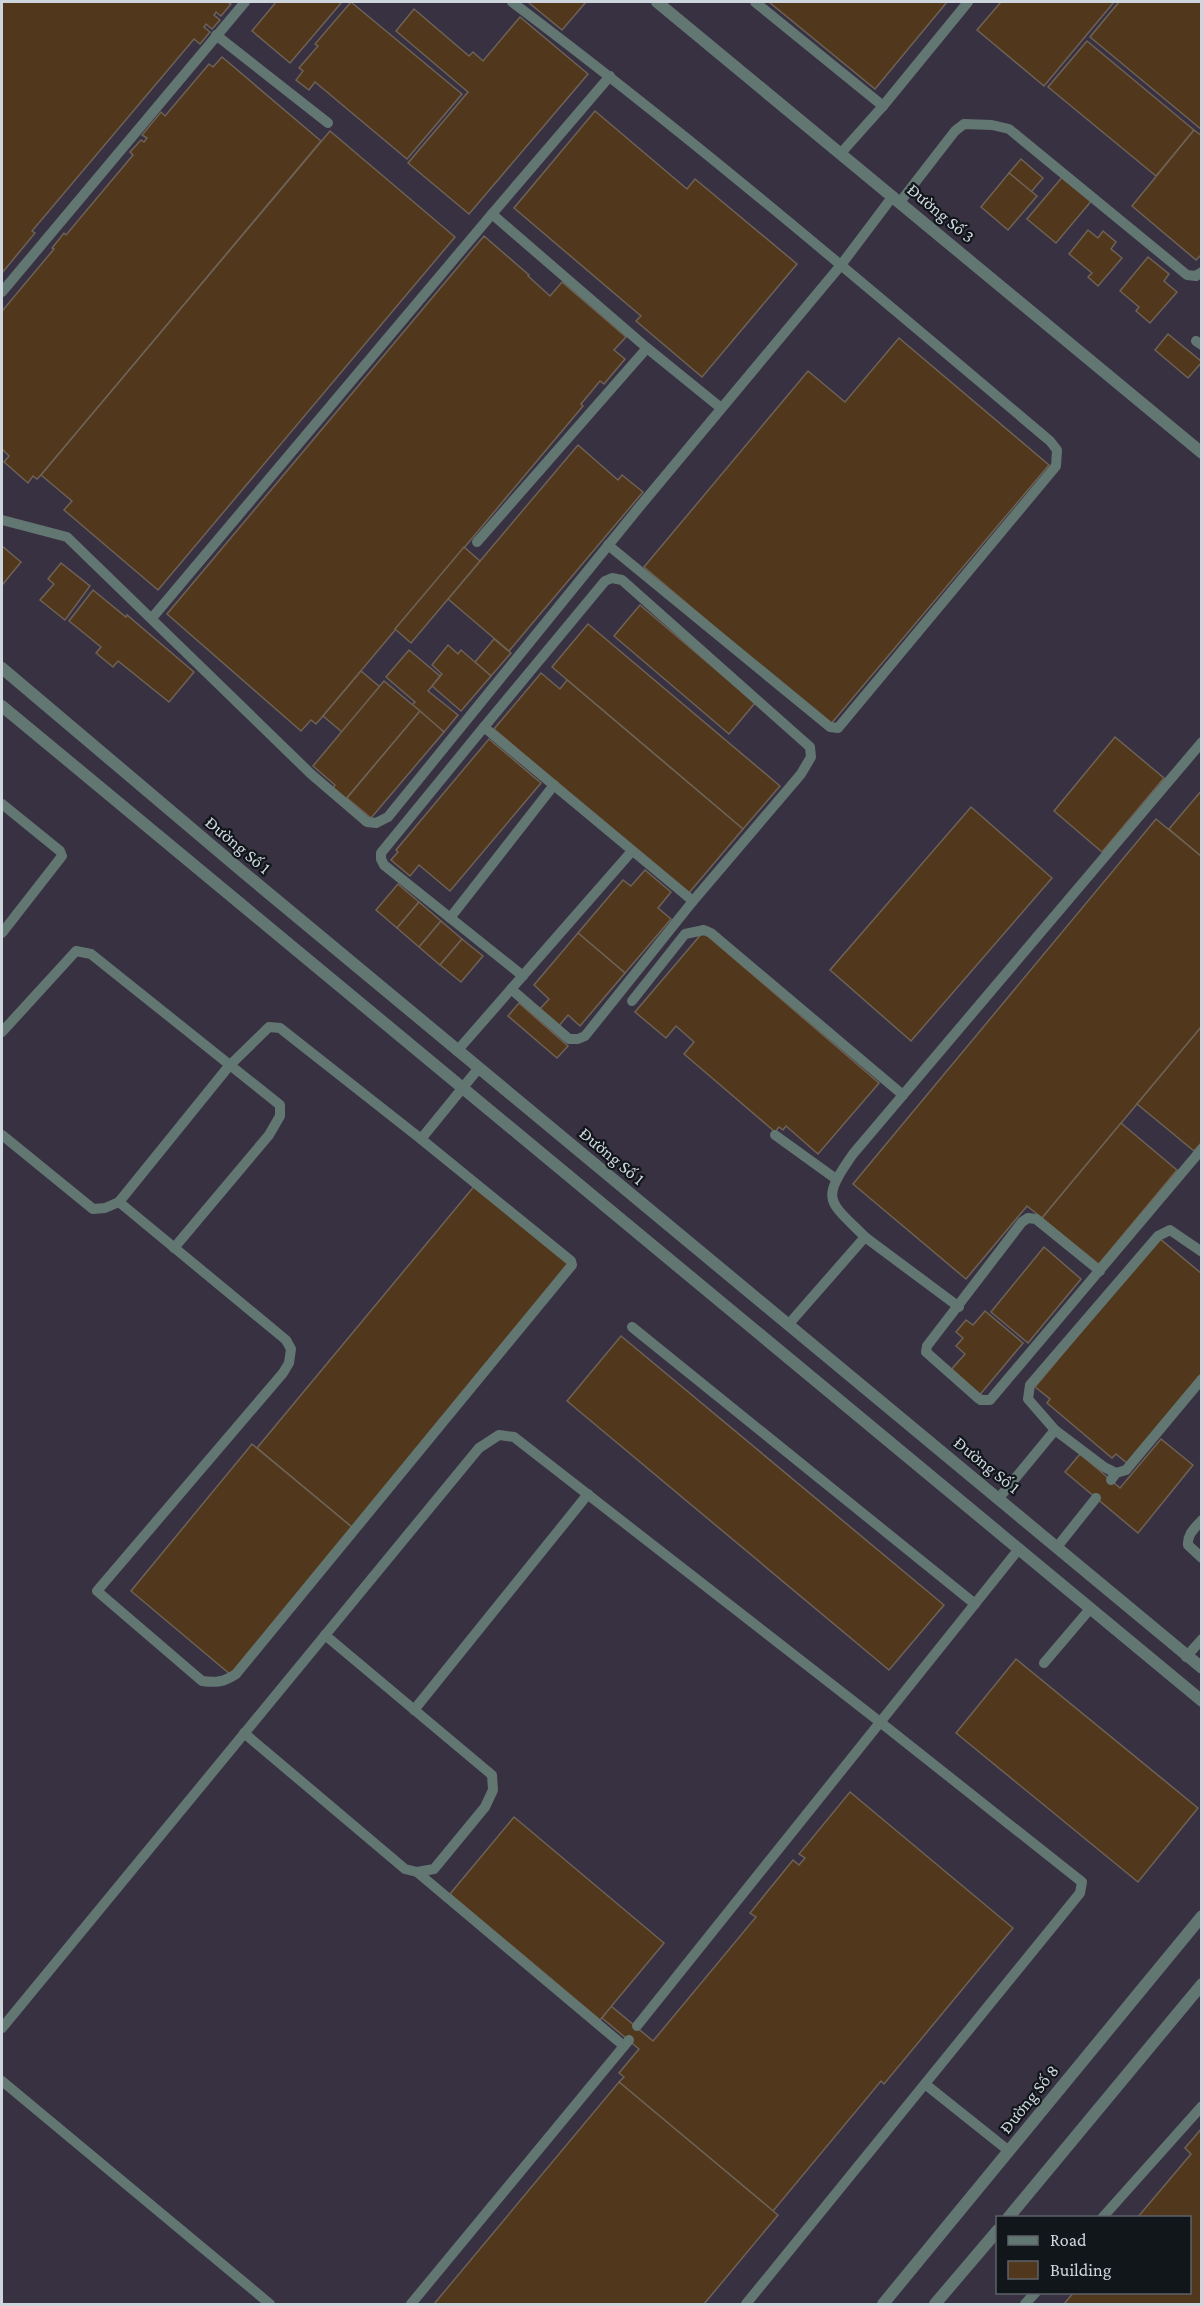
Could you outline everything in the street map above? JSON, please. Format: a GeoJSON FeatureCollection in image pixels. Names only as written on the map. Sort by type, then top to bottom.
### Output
{"type":"FeatureCollection","features":[{"type":"Feature","properties":{"kind":"street","name":"Đường Số 3"},"geometry":{"type":"LineString","coordinates":[[657,2],[1202,453]]}},
{"type":"Feature","properties":{"kind":"street","name":"Đường Số 1"},"geometry":{"type":"LineString","coordinates":[[2,668],[478,1069],[1202,1668]]}},
{"type":"Feature","properties":{"kind":"street"},"geometry":{"type":"LineString","coordinates":[[2,706],[1202,1701]]}},
{"type":"Feature","properties":{"kind":"street","name":"Đường Số 8"},"geometry":{"type":"LineString","coordinates":[[884,2304],[1202,1916]]}},
{"type":"Feature","properties":{"kind":"street"},"geometry":{"type":"LineString","coordinates":[[1009,2216],[1201,1985]]}},
{"type":"Feature","properties":{"kind":"street"},"geometry":{"type":"LineString","coordinates":[[935,2304],[996,2232]]}},
{"type":"Feature","properties":{"kind":"lane"},"geometry":{"type":"LineString","coordinates":[[2,292],[244,2]]}},
{"type":"Feature","properties":{"kind":"lane"},"geometry":{"type":"LineString","coordinates":[[512,2],[610,76],[841,265],[1050,441],[1057,450],[1056,466],[838,728],[830,727],[608,545]]}},
{"type":"Feature","properties":{"kind":"lane"},"geometry":{"type":"LineString","coordinates":[[755,2],[883,106]]}},
{"type":"Feature","properties":{"kind":"lane"},"geometry":{"type":"LineString","coordinates":[[841,153],[883,106],[968,2]]}},
{"type":"Feature","properties":{"kind":"lane"},"geometry":{"type":"LineString","coordinates":[[216,35],[328,123]]}},
{"type":"Feature","properties":{"kind":"lane"},"geometry":{"type":"LineString","coordinates":[[152,618],[610,76]]}},
{"type":"Feature","properties":{"kind":"lane"},"geometry":{"type":"LineString","coordinates":[[2,520],[67,537],[311,774],[367,822],[376,823],[388,817],[721,408],[955,131],[964,124],[992,125],[1009,129],[1187,274],[1196,276],[1202,272]]}},
{"type":"Feature","properties":{"kind":"lane"},"geometry":{"type":"LineString","coordinates":[[492,214],[647,348],[721,408]]}},
{"type":"Feature","properties":{"kind":"lane"},"geometry":{"type":"LineString","coordinates":[[477,542],[647,348]]}},
{"type":"Feature","properties":{"kind":"lane"},"geometry":{"type":"LineString","coordinates":[[511,989],[569,1039],[585,1036],[693,901],[801,774],[811,757],[810,747],[622,580],[612,578],[605,581],[381,853],[384,864],[523,976]]}},
{"type":"Feature","properties":{"kind":"lane"},"geometry":{"type":"LineString","coordinates":[[484,728],[693,901]]}},
{"type":"Feature","properties":{"kind":"lane"},"geometry":{"type":"LineString","coordinates":[[959,1307],[866,1237],[834,1206],[832,1195],[836,1179],[853,1154],[1202,742]]}},
{"type":"Feature","properties":{"kind":"lane"},"geometry":{"type":"LineString","coordinates":[[450,918],[554,785]]}},
{"type":"Feature","properties":{"kind":"lane"},"geometry":{"type":"LineString","coordinates":[[2,804],[62,856],[2,933]]}},
{"type":"Feature","properties":{"kind":"lane"},"geometry":{"type":"LineString","coordinates":[[457,1051],[632,851]]}},
{"type":"Feature","properties":{"kind":"lane"},"geometry":{"type":"LineString","coordinates":[[632,1001],[685,934],[704,930],[711,933],[903,1095]]}},
{"type":"Feature","properties":{"kind":"lane"},"geometry":{"type":"LineString","coordinates":[[2,1032],[76,951],[91,954],[280,1105],[280,1116],[269,1135],[174,1248]]}},
{"type":"Feature","properties":{"kind":"lane"},"geometry":{"type":"LineString","coordinates":[[2,1135],[93,1209],[105,1208],[119,1202],[229,1066],[269,1027],[280,1028],[572,1261],[572,1264],[236,1674],[226,1681],[215,1683],[202,1681],[97,1591],[283,1373],[289,1363],[291,1349],[285,1340],[119,1202]]}},
{"type":"Feature","properties":{"kind":"lane"},"geometry":{"type":"LineString","coordinates":[[421,1139],[478,1069]]}},
{"type":"Feature","properties":{"kind":"lane"},"geometry":{"type":"LineString","coordinates":[[775,1135],[836,1179]]}},
{"type":"Feature","properties":{"kind":"lane"},"geometry":{"type":"LineString","coordinates":[[1100,1271],[1036,1219],[1028,1218],[1022,1222],[927,1346],[926,1352],[978,1398],[990,1400],[1100,1271],[1202,1149]]}},
{"type":"Feature","properties":{"kind":"lane"},"geometry":{"type":"LineString","coordinates":[[1202,1252],[1170,1230],[1158,1236],[1030,1385],[1028,1399],[1055,1430],[1104,1467],[1113,1477],[1126,1470],[1202,1379]]}},
{"type":"Feature","properties":{"kind":"lane"},"geometry":{"type":"LineString","coordinates":[[788,1325],[866,1237]]}},
{"type":"Feature","properties":{"kind":"lane"},"geometry":{"type":"LineString","coordinates":[[632,1327],[975,1604]]}},
{"type":"Feature","properties":{"kind":"lane"},"geometry":{"type":"LineString","coordinates":[[999,1498],[1055,1430]]}},
{"type":"Feature","properties":{"kind":"lane"},"geometry":{"type":"LineString","coordinates":[[2,2028],[479,1448],[499,1435],[514,1437],[1082,1882],[1080,1893],[746,2304]]}},
{"type":"Feature","properties":{"kind":"lane"},"geometry":{"type":"LineString","coordinates":[[414,1710],[588,1494]]}},
{"type":"Feature","properties":{"kind":"lane"},"geometry":{"type":"LineString","coordinates":[[1057,1547],[1096,1498]]}},
{"type":"Feature","properties":{"kind":"lane"},"geometry":{"type":"LineString","coordinates":[[1202,1520],[1189,1535],[1188,1545],[1202,1558]]}},
{"type":"Feature","properties":{"kind":"lane"},"geometry":{"type":"LineString","coordinates":[[638,2026],[1018,1550]]}},
{"type":"Feature","properties":{"kind":"lane"},"geometry":{"type":"LineString","coordinates":[[1044,1663],[1090,1609]]}},
{"type":"Feature","properties":{"kind":"lane"},"geometry":{"type":"LineString","coordinates":[[244,1733],[405,1869],[417,1872],[434,1869],[485,1807],[493,1790],[492,1775],[325,1635]]}},
{"type":"Feature","properties":{"kind":"lane"},"geometry":{"type":"LineString","coordinates":[[1186,1657],[1202,1639]]}},
{"type":"Feature","properties":{"kind":"lane"},"geometry":{"type":"LineString","coordinates":[[411,2304],[626,2043],[417,1872]]}},
{"type":"Feature","properties":{"kind":"lane"},"geometry":{"type":"LineString","coordinates":[[2,2081],[270,2304]]}},
{"type":"Feature","properties":{"kind":"lane"},"geometry":{"type":"LineString","coordinates":[[925,2084],[1009,2151]]}},
{"type":"Feature","properties":{"kind":"lane"},"geometry":{"type":"LineString","coordinates":[[1103,2216],[1202,2106]]}},
{"type":"Feature","properties":{"kind":"shaded area"},"geometry":{"type":"Polygon","coordinates":[[[2,2],[1201,2],[1201,2304],[2,2304],[2,2]]]}},
{"type":"Feature","properties":{"kind":"building"},"geometry":{"type":"Polygon","coordinates":[[[2,2],[227,2],[231,4],[221,16],[216,12],[214,15],[220,20],[212,29],[206,24],[204,27],[210,32],[200,44],[194,39],[32,231],[35,233],[2,273],[2,2]]]}},
{"type":"Feature","properties":{"kind":"building"},"geometry":{"type":"Polygon","coordinates":[[[276,2],[342,2],[290,63],[252,31],[276,2]]]}},
{"type":"Feature","properties":{"kind":"building"},"geometry":{"type":"Polygon","coordinates":[[[351,2],[462,94],[407,159],[315,82],[309,90],[296,80],[303,71],[299,68],[318,46],[315,44],[351,2]]]}},
{"type":"Feature","properties":{"kind":"building"},"geometry":{"type":"Polygon","coordinates":[[[528,2],[586,2],[562,30],[528,2]]]}},
{"type":"Feature","properties":{"kind":"building"},"geometry":{"type":"Polygon","coordinates":[[[769,2],[947,2],[875,89],[769,2]]]}},
{"type":"Feature","properties":{"kind":"building"},"geometry":{"type":"Polygon","coordinates":[[[1001,2],[1114,2],[1044,86],[977,30],[1001,2]]]}},
{"type":"Feature","properties":{"kind":"building"},"geometry":{"type":"Polygon","coordinates":[[[1119,2],[1202,2],[1202,130],[1090,37],[1119,2]]]}},
{"type":"Feature","properties":{"kind":"building"},"geometry":{"type":"Polygon","coordinates":[[[414,9],[469,56],[473,52],[483,61],[520,17],[588,74],[469,214],[408,163],[468,92],[396,31],[414,9]]]}},
{"type":"Feature","properties":{"kind":"building"},"geometry":{"type":"Polygon","coordinates":[[[1087,41],[1194,130],[1156,176],[1048,87],[1087,41]]]}},
{"type":"Feature","properties":{"kind":"building"},"geometry":{"type":"Polygon","coordinates":[[[222,57],[321,141],[41,475],[37,479],[33,476],[28,483],[4,462],[9,456],[2,449],[2,308],[3,310],[54,249],[52,248],[64,233],[66,235],[133,155],[130,152],[141,140],[144,142],[147,138],[142,135],[161,112],[165,116],[209,64],[213,67],[222,57]]]}},
{"type":"Feature","properties":{"kind":"building"},"geometry":{"type":"Polygon","coordinates":[[[595,111],[687,189],[695,179],[797,264],[702,377],[636,321],[641,316],[514,208],[595,111]]]}},
{"type":"Feature","properties":{"kind":"building"},"geometry":{"type":"Polygon","coordinates":[[[1194,130],[1202,136],[1202,254],[1196,260],[1132,206],[1194,130]]]}},
{"type":"Feature","properties":{"kind":"building"},"geometry":{"type":"Polygon","coordinates":[[[330,131],[455,237],[158,590],[64,510],[72,501],[41,475],[330,131]]]}},
{"type":"Feature","properties":{"kind":"building"},"geometry":{"type":"Polygon","coordinates":[[[1021,159],[1043,178],[1031,192],[1009,173],[1021,159]]]}},
{"type":"Feature","properties":{"kind":"building"},"geometry":{"type":"Polygon","coordinates":[[[1009,173],[1037,196],[1008,230],[981,207],[1009,173]]]}},
{"type":"Feature","properties":{"kind":"building"},"geometry":{"type":"Polygon","coordinates":[[[1064,175],[1093,199],[1056,243],[1027,219],[1064,175]]]}},
{"type":"Feature","properties":{"kind":"building"},"geometry":{"type":"Polygon","coordinates":[[[1088,230],[1098,238],[1103,231],[1116,242],[1111,249],[1122,258],[1098,286],[1088,277],[1092,273],[1069,254],[1088,230]]]}},
{"type":"Feature","properties":{"kind":"building"},"geometry":{"type":"Polygon","coordinates":[[[484,236],[550,296],[562,282],[626,337],[614,350],[625,359],[604,384],[600,381],[581,404],[583,406],[323,716],[316,724],[311,720],[301,731],[167,614],[484,236]]]}},
{"type":"Feature","properties":{"kind":"building"},"geometry":{"type":"Polygon","coordinates":[[[1148,257],[1169,274],[1164,281],[1177,292],[1150,323],[1136,311],[1139,307],[1120,291],[1148,257]]]}},
{"type":"Feature","properties":{"kind":"building"},"geometry":{"type":"Polygon","coordinates":[[[1168,334],[1202,362],[1188,378],[1155,350],[1168,334]]]}},
{"type":"Feature","properties":{"kind":"building"},"geometry":{"type":"Polygon","coordinates":[[[899,338],[1049,465],[830,725],[644,567],[808,371],[845,402],[899,338]]]}},
{"type":"Feature","properties":{"kind":"building"},"geometry":{"type":"Polygon","coordinates":[[[578,445],[618,480],[622,475],[643,492],[509,651],[448,599],[578,445]]]}},
{"type":"Feature","properties":{"kind":"building"},"geometry":{"type":"Polygon","coordinates":[[[2,546],[21,562],[3,584],[2,583],[2,546]]]}},
{"type":"Feature","properties":{"kind":"building"},"geometry":{"type":"Polygon","coordinates":[[[464,547],[480,561],[411,643],[395,629],[464,547]]]}},
{"type":"Feature","properties":{"kind":"building"},"geometry":{"type":"Polygon","coordinates":[[[61,563],[90,586],[65,620],[40,600],[54,584],[48,579],[61,563]]]}},
{"type":"Feature","properties":{"kind":"building"},"geometry":{"type":"Polygon","coordinates":[[[93,590],[126,617],[127,615],[194,672],[169,702],[118,661],[113,667],[96,653],[101,647],[69,621],[93,590]]]}},
{"type":"Feature","properties":{"kind":"building"},"geometry":{"type":"Polygon","coordinates":[[[640,605],[755,703],[729,734],[614,636],[640,605]]]}},
{"type":"Feature","properties":{"kind":"building"},"geometry":{"type":"Polygon","coordinates":[[[588,624],[780,786],[743,829],[552,667],[588,624]]]}},
{"type":"Feature","properties":{"kind":"building"},"geometry":{"type":"Polygon","coordinates":[[[494,639],[511,653],[491,676],[475,662],[494,639]]]}},
{"type":"Feature","properties":{"kind":"building"},"geometry":{"type":"Polygon","coordinates":[[[448,645],[458,654],[461,650],[491,676],[461,711],[432,686],[442,674],[432,665],[448,645]]]}},
{"type":"Feature","properties":{"kind":"building"},"geometry":{"type":"Polygon","coordinates":[[[409,650],[440,676],[428,691],[458,715],[444,732],[412,705],[415,702],[386,677],[409,650]]]}},
{"type":"Feature","properties":{"kind":"building"},"geometry":{"type":"Polygon","coordinates":[[[361,671],[380,687],[342,732],[323,716],[361,671]]]}},
{"type":"Feature","properties":{"kind":"building"},"geometry":{"type":"Polygon","coordinates":[[[541,673],[560,689],[567,680],[743,829],[688,894],[494,729],[541,673]]]}},
{"type":"Feature","properties":{"kind":"building"},"geometry":{"type":"Polygon","coordinates":[[[384,681],[420,711],[345,800],[332,789],[335,785],[313,766],[384,681]]]}},
{"type":"Feature","properties":{"kind":"building"},"geometry":{"type":"Polygon","coordinates":[[[420,711],[444,732],[371,818],[347,798],[420,711]]]}},
{"type":"Feature","properties":{"kind":"building"},"geometry":{"type":"Polygon","coordinates":[[[1115,737],[1164,778],[1102,852],[1054,811],[1115,737]]]}},
{"type":"Feature","properties":{"kind":"building"},"geometry":{"type":"Polygon","coordinates":[[[489,739],[541,783],[450,891],[419,865],[410,876],[391,860],[398,852],[396,850],[489,739]]]}},
{"type":"Feature","properties":{"kind":"building"},"geometry":{"type":"Polygon","coordinates":[[[1202,790],[1202,857],[1169,829],[1202,790]]]}},
{"type":"Feature","properties":{"kind":"building"},"geometry":{"type":"Polygon","coordinates":[[[971,807],[1052,878],[911,1041],[830,970],[971,807]]]}},
{"type":"Feature","properties":{"kind":"building"},"geometry":{"type":"Polygon","coordinates":[[[1156,819],[1202,857],[1202,1026],[1042,1218],[1027,1206],[966,1279],[853,1184],[1156,819]]]}},
{"type":"Feature","properties":{"kind":"building"},"geometry":{"type":"Polygon","coordinates":[[[645,870],[671,892],[658,908],[671,919],[625,973],[578,933],[623,880],[631,886],[645,870]]]}},
{"type":"Feature","properties":{"kind":"building"},"geometry":{"type":"Polygon","coordinates":[[[398,884],[419,902],[397,928],[376,910],[398,884]]]}},
{"type":"Feature","properties":{"kind":"building"},"geometry":{"type":"Polygon","coordinates":[[[419,902],[441,921],[419,947],[397,928],[419,902]]]}},
{"type":"Feature","properties":{"kind":"building"},"geometry":{"type":"Polygon","coordinates":[[[441,921],[462,939],[440,965],[419,947],[441,921]]]}},
{"type":"Feature","properties":{"kind":"building"},"geometry":{"type":"Polygon","coordinates":[[[703,932],[879,1083],[818,1154],[786,1126],[783,1130],[779,1127],[775,1132],[684,1054],[694,1042],[676,1026],[666,1038],[635,1012],[703,932]]]}},
{"type":"Feature","properties":{"kind":"building"},"geometry":{"type":"Polygon","coordinates":[[[578,933],[625,973],[580,1026],[568,1015],[558,1027],[539,1010],[549,999],[534,985],[578,933]]]}},
{"type":"Feature","properties":{"kind":"building"},"geometry":{"type":"Polygon","coordinates":[[[462,939],[483,956],[461,982],[440,965],[462,939]]]}},
{"type":"Feature","properties":{"kind":"building"},"geometry":{"type":"Polygon","coordinates":[[[519,1003],[568,1046],[557,1058],[508,1016],[519,1003]]]}},
{"type":"Feature","properties":{"kind":"building"},"geometry":{"type":"Polygon","coordinates":[[[1202,1026],[1202,1142],[1194,1151],[1137,1104],[1202,1026]]]}},
{"type":"Feature","properties":{"kind":"building"},"geometry":{"type":"Polygon","coordinates":[[[1121,1123],[1177,1170],[1098,1265],[1042,1218],[1121,1123]]]}},
{"type":"Feature","properties":{"kind":"building"},"geometry":{"type":"Polygon","coordinates":[[[476,1184],[571,1264],[353,1528],[257,1448],[476,1184]]]}},
{"type":"Feature","properties":{"kind":"building"},"geometry":{"type":"Polygon","coordinates":[[[1159,1238],[1202,1274],[1202,1375],[1128,1464],[1116,1454],[1112,1458],[1047,1403],[1050,1399],[1035,1387],[1159,1238]]]}},
{"type":"Feature","properties":{"kind":"building"},"geometry":{"type":"Polygon","coordinates":[[[1044,1247],[1081,1279],[1028,1343],[991,1312],[1044,1247]]]}},
{"type":"Feature","properties":{"kind":"building"},"geometry":{"type":"Polygon","coordinates":[[[985,1311],[1023,1343],[978,1397],[949,1372],[965,1354],[956,1346],[963,1338],[956,1332],[966,1320],[973,1325],[985,1311]]]}},
{"type":"Feature","properties":{"kind":"building"},"geometry":{"type":"Polygon","coordinates":[[[621,1336],[944,1605],[889,1670],[567,1401],[621,1336]]]}},
{"type":"Feature","properties":{"kind":"building"},"geometry":{"type":"Polygon","coordinates":[[[1161,1439],[1193,1465],[1138,1533],[1065,1472],[1080,1454],[1120,1488],[1161,1439]]]}},
{"type":"Feature","properties":{"kind":"building"},"geometry":{"type":"Polygon","coordinates":[[[252,1444],[353,1528],[231,1675],[131,1591],[252,1444]]]}},
{"type":"Feature","properties":{"kind":"building"},"geometry":{"type":"Polygon","coordinates":[[[1016,1659],[1198,1808],[1138,1882],[956,1733],[1016,1659]]]}},
{"type":"Feature","properties":{"kind":"building"},"geometry":{"type":"Polygon","coordinates":[[[850,1792],[1013,1928],[884,2084],[881,2081],[773,2211],[619,2082],[624,2077],[619,2073],[639,2049],[602,2018],[611,2006],[653,2041],[756,1917],[750,1913],[793,1860],[799,1865],[805,1858],[799,1854],[850,1792]]]}},
{"type":"Feature","properties":{"kind":"building"},"geometry":{"type":"Polygon","coordinates":[[[514,1817],[664,1943],[600,2020],[450,1894],[514,1817]]]}},
{"type":"Feature","properties":{"kind":"building"},"geometry":{"type":"Polygon","coordinates":[[[619,2082],[778,2215],[704,2304],[434,2304],[619,2082]]]}},
{"type":"Feature","properties":{"kind":"building"},"geometry":{"type":"Polygon","coordinates":[[[1202,2128],[1202,2304],[1064,2304],[1072,2294],[1191,2294],[1191,2216],[1139,2216],[1191,2154],[1185,2148],[1202,2128]]]}}]}
